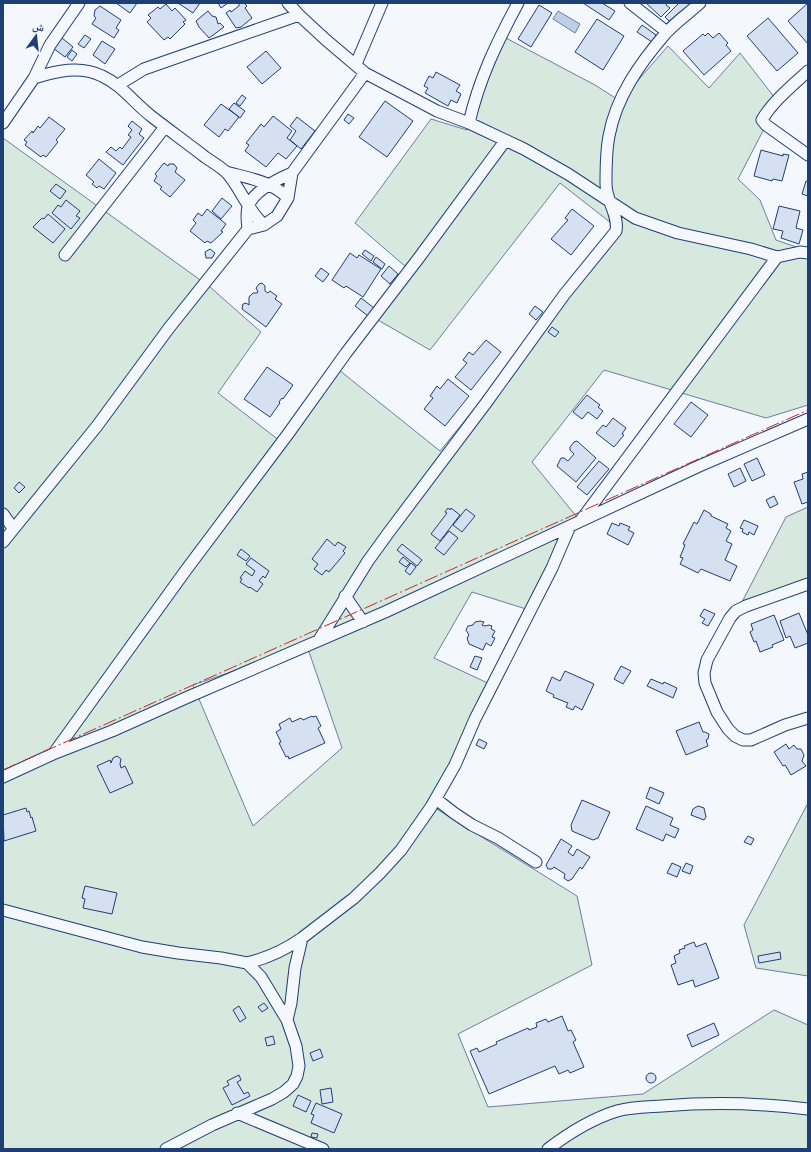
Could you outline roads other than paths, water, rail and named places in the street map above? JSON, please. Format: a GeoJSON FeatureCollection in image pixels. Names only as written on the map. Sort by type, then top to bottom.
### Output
{"type":"FeatureCollection","features":[{"type":"Feature","properties":{"kind":"street"},"geometry":{"type":"LineString","coordinates":[[3,124],[34,78],[50,45],[79,3]]}},
{"type":"Feature","properties":{"kind":"street"},"geometry":{"type":"LineString","coordinates":[[288,3],[326,40],[365,73],[437,112],[469,123],[524,149],[568,174],[635,218],[678,233],[751,249],[777,257],[800,252],[808,252]]}},
{"type":"Feature","properties":{"kind":"street"},"geometry":{"type":"LineString","coordinates":[[356,64],[382,3]]}},
{"type":"Feature","properties":{"kind":"street"},"geometry":{"type":"LineString","coordinates":[[469,123],[474,99],[491,54],[518,3]]}},
{"type":"Feature","properties":{"kind":"street"},"geometry":{"type":"LineString","coordinates":[[630,3],[667,32]]}},
{"type":"Feature","properties":{"kind":"street"},"geometry":{"type":"LineString","coordinates":[[318,640],[368,561],[389,532],[564,295],[616,231],[616,216],[609,202],[606,184],[609,135],[621,97],[631,79],[667,32],[700,3]]}},
{"type":"Feature","properties":{"kind":"street"},"geometry":{"type":"LineString","coordinates":[[118,85],[144,69],[299,15]]}},
{"type":"Feature","properties":{"kind":"street"},"geometry":{"type":"LineString","coordinates":[[34,78],[67,69],[101,75],[118,85],[144,111],[226,172],[249,205],[252,213],[264,225]]}},
{"type":"Feature","properties":{"kind":"street"},"geometry":{"type":"LineString","coordinates":[[808,70],[765,114],[762,120],[766,125],[808,155]]}},
{"type":"Feature","properties":{"kind":"street"},"geometry":{"type":"LineString","coordinates":[[248,229],[247,216],[249,205],[268,184],[292,172],[365,73]]}},
{"type":"Feature","properties":{"kind":"street"},"geometry":{"type":"LineString","coordinates":[[65,255],[165,127]]}},
{"type":"Feature","properties":{"kind":"street"},"geometry":{"type":"LineString","coordinates":[[53,754],[346,353],[505,141]]}},
{"type":"Feature","properties":{"kind":"street"},"geometry":{"type":"LineString","coordinates":[[226,172],[268,184],[281,191],[288,198]]}},
{"type":"Feature","properties":{"kind":"street"},"geometry":{"type":"LineString","coordinates":[[3,542],[97,426],[169,328],[248,229],[264,225],[277,216],[288,198],[292,172]]}},
{"type":"Feature","properties":{"kind":"street"},"geometry":{"type":"LineString","coordinates":[[581,521],[777,257]]}},
{"type":"Feature","properties":{"kind":"street"},"geometry":{"type":"LineString","coordinates":[[3,777],[53,754],[112,731],[318,640],[363,622],[697,467],[808,419]]}},
{"type":"Feature","properties":{"kind":"street"},"geometry":{"type":"LineString","coordinates":[[3,514],[13,528]]}},
{"type":"Feature","properties":{"kind":"street"},"geometry":{"type":"LineString","coordinates":[[3,910],[142,947],[247,963],[264,959],[291,946],[354,898],[401,850],[417,828],[436,799],[455,765],[475,719],[538,595],[570,526]]}},
{"type":"Feature","properties":{"kind":"street"},"geometry":{"type":"LineString","coordinates":[[808,584],[736,611],[730,618],[707,660],[704,673],[704,683],[717,712],[728,729],[735,736],[743,740],[751,740],[785,725],[808,718]]}},
{"type":"Feature","properties":{"kind":"street"},"geometry":{"type":"LineString","coordinates":[[345,596],[363,622]]}},
{"type":"Feature","properties":{"kind":"street"},"geometry":{"type":"LineString","coordinates":[[436,799],[466,821],[498,838],[536,862]]}},
{"type":"Feature","properties":{"kind":"street"},"geometry":{"type":"LineString","coordinates":[[287,1020],[291,1003],[295,968],[302,938]]}},
{"type":"Feature","properties":{"kind":"street"},"geometry":{"type":"LineString","coordinates":[[166,1149],[237,1113],[272,1099],[284,1092],[293,1084],[297,1076],[300,1066],[296,1046],[287,1020],[261,977],[247,963]]}},
{"type":"Feature","properties":{"kind":"street"},"geometry":{"type":"LineString","coordinates":[[548,1149],[562,1138],[592,1120],[618,1111],[640,1107],[703,1104],[757,1104],[808,1109]]}},
{"type":"Feature","properties":{"kind":"street"},"geometry":{"type":"LineString","coordinates":[[237,1113],[323,1149]]}},
{"type":"Feature","properties":{"kind":"water"},"geometry":{"type":"Polygon","coordinates":[[[558,11],[580,24],[575,33],[553,19],[558,11]]]}}]}
